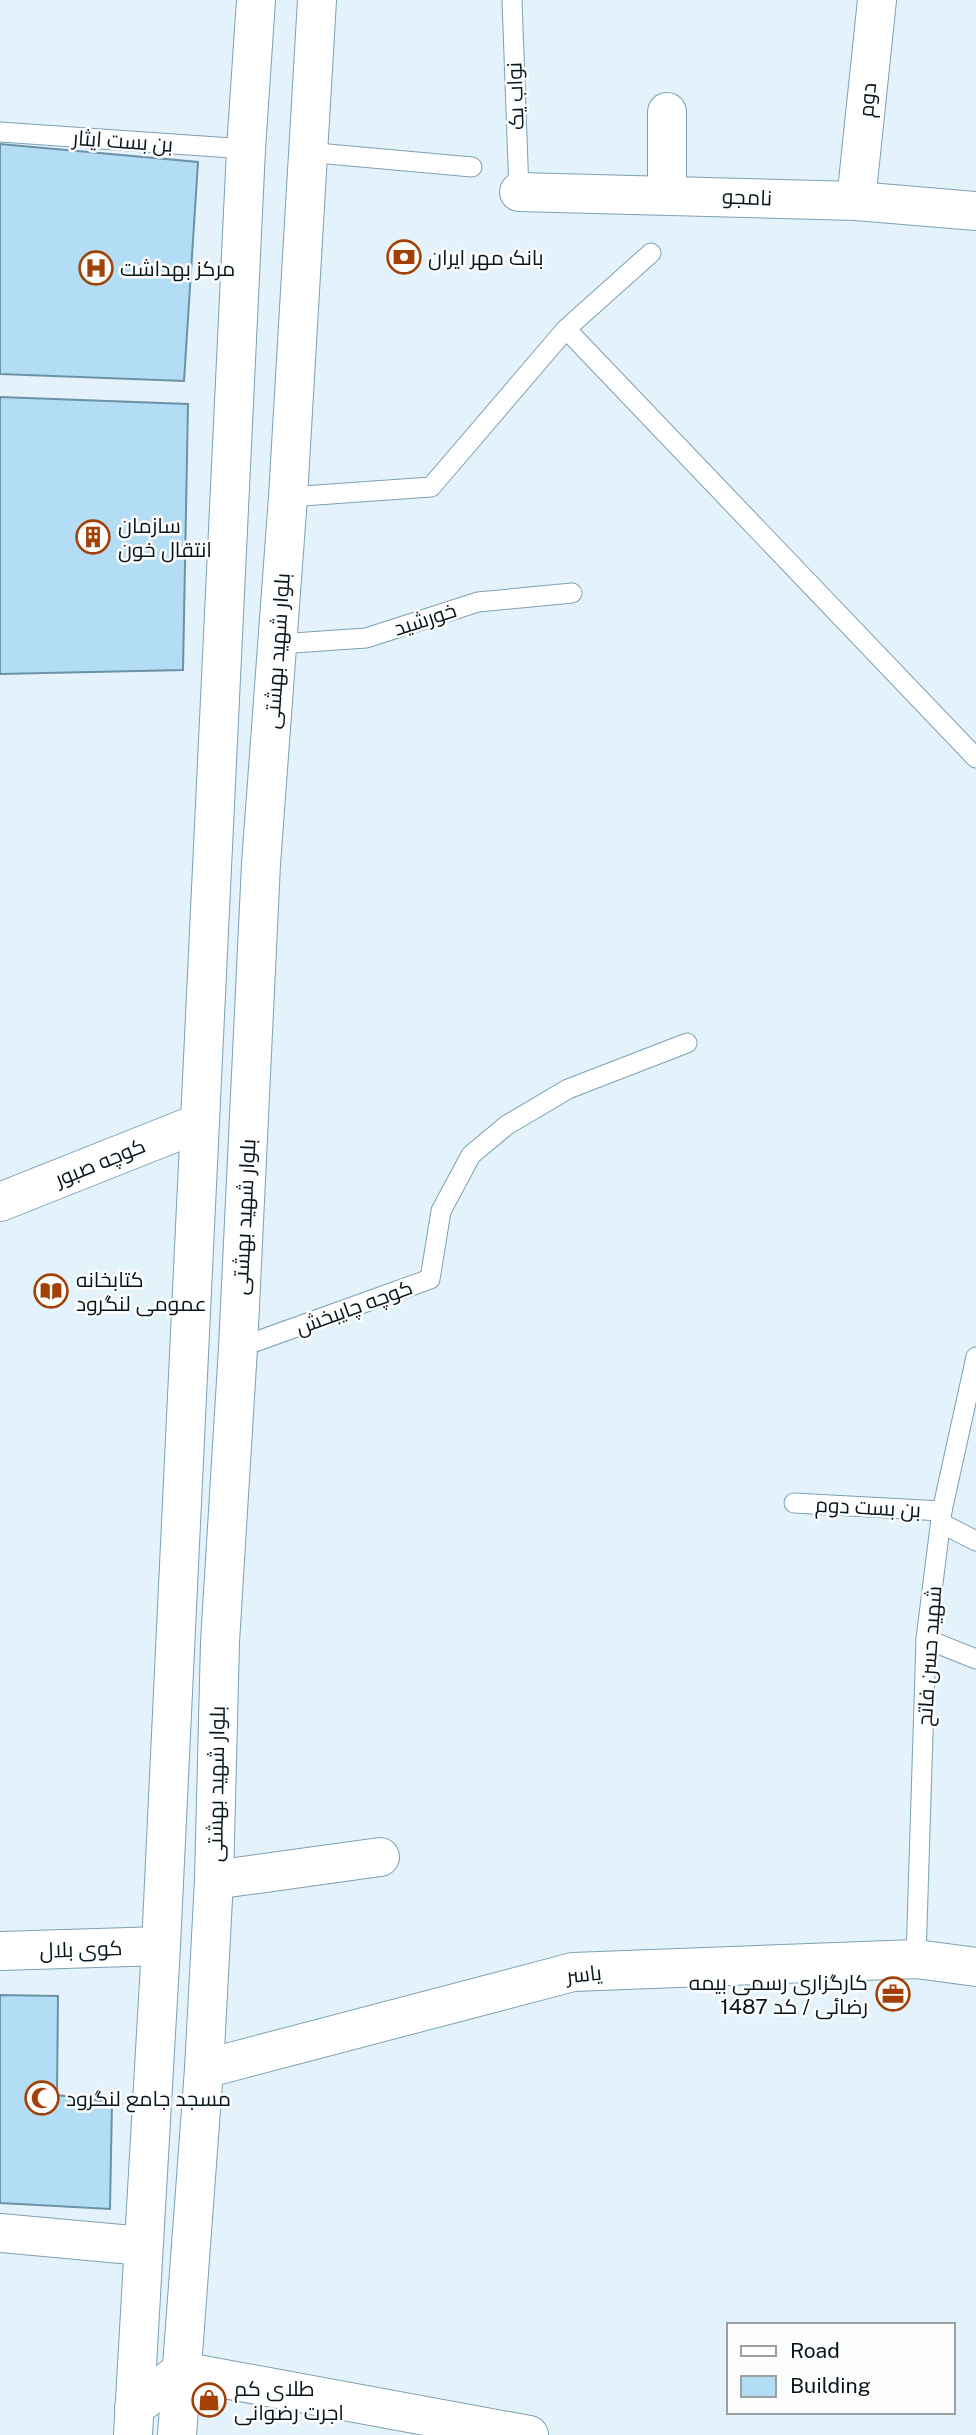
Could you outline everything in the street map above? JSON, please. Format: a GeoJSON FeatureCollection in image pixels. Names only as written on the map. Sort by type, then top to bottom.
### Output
{"type":"FeatureCollection","features":[{"type":"Feature","properties":{"kind":"main road"},"geometry":{"type":"LineString","coordinates":[[134,2422],[161,1946],[246,149],[256,0]]}},
{"type":"Feature","properties":{"kind":"main road","name":"بلوار شهید بهشتی"},"geometry":{"type":"LineString","coordinates":[[177,2435],[204,2069],[214,1880],[220,1642],[261,864],[279,644],[317,0]]}},
{"type":"Feature","properties":{"kind":"main road","name":"دوم"},"geometry":{"type":"LineString","coordinates":[[856,201],[877,0]]}},
{"type":"Feature","properties":{"kind":"main road"},"geometry":{"type":"LineString","coordinates":[[667,112],[667,195]]}},
{"type":"Feature","properties":{"kind":"main road","name":"نامجو"},"geometry":{"type":"LineString","coordinates":[[519,192],[856,201],[976,211]]}},
{"type":"Feature","properties":{"kind":"main road"},"geometry":{"type":"LineString","coordinates":[[212,861],[261,864]]}},
{"type":"Feature","properties":{"kind":"main road","name":"کوچه صبور"},"geometry":{"type":"LineString","coordinates":[[0,1202],[199,1123]]}},
{"type":"Feature","properties":{"kind":"main road"},"geometry":{"type":"LineString","coordinates":[[214,1880],[380,1857]]}},
{"type":"Feature","properties":{"kind":"main road","name":"کوی بلال"},"geometry":{"type":"LineString","coordinates":[[0,1951],[161,1946]]}},
{"type":"Feature","properties":{"kind":"main road","name":"یاسر"},"geometry":{"type":"LineString","coordinates":[[204,2069],[573,1972],[916,1959],[976,1967]]}},
{"type":"Feature","properties":{"kind":"main road"},"geometry":{"type":"LineString","coordinates":[[0,2233],[143,2246]]}},
{"type":"Feature","properties":{"kind":"main road"},"geometry":{"type":"LineString","coordinates":[[134,2422],[181,2371],[530,2435]]}},
{"type":"Feature","properties":{"kind":"lane","name":"نواب یک"},"geometry":{"type":"LineString","coordinates":[[512,0],[519,192]]}},
{"type":"Feature","properties":{"kind":"lane","name":"بن بست ایثار"},"geometry":{"type":"LineString","coordinates":[[0,132],[246,149]]}},
{"type":"Feature","properties":{"kind":"lane"},"geometry":{"type":"LineString","coordinates":[[306,152],[472,167]]}},
{"type":"Feature","properties":{"kind":"lane"},"geometry":{"type":"LineString","coordinates":[[288,497],[431,486],[566,329],[651,253]]}},
{"type":"Feature","properties":{"kind":"lane"},"geometry":{"type":"LineString","coordinates":[[566,329],[976,758]]}},
{"type":"Feature","properties":{"kind":"lane","name":"خورشید"},"geometry":{"type":"LineString","coordinates":[[279,644],[366,638],[478,603],[572,593]]}},
{"type":"Feature","properties":{"kind":"lane","name":"کوچه چایبخش"},"geometry":{"type":"LineString","coordinates":[[237,1348],[430,1279],[441,1211],[471,1155],[507,1125],[568,1089],[687,1043]]}},
{"type":"Feature","properties":{"kind":"lane","name":"شهید حسن فاتح"},"geometry":{"type":"LineString","coordinates":[[916,1959],[926,1639],[942,1517],[976,1357]]}},
{"type":"Feature","properties":{"kind":"lane","name":"بن بست دوم"},"geometry":{"type":"LineString","coordinates":[[794,1503],[942,1517]]}},
{"type":"Feature","properties":{"kind":"lane"},"geometry":{"type":"LineString","coordinates":[[942,1517],[976,1541]]}},
{"type":"Feature","properties":{"kind":"lane"},"geometry":{"type":"LineString","coordinates":[[926,1639],[976,1659]]}},
{"type":"Feature","properties":{"kind":"building","name":"مرکز بهداشت"},"geometry":{"type":"Polygon","coordinates":[[[0,144],[198,162],[184,381],[0,374],[0,144]]]}},
{"type":"Feature","properties":{"kind":"building","name":"سازمان انتقال خون"},"geometry":{"type":"Polygon","coordinates":[[[0,397],[188,404],[183,670],[0,674],[0,397]]]}},
{"type":"Feature","properties":{"kind":"building","name":"مسجد جامع لنگرود"},"geometry":{"type":"Polygon","coordinates":[[[0,1995],[58,1996],[57,2095],[112,2102],[110,2209],[0,2203],[0,1995]]]}},
{"type":"Feature","properties":{"kind":"place","name":"بانک مهر ایران"},"geometry":{"type":"Point","coordinates":[404,257]}},
{"type":"Feature","properties":{"kind":"place","name":"مرکز بهداشت"},"geometry":{"type":"Point","coordinates":[96,268]}},
{"type":"Feature","properties":{"kind":"place","name":"سازمان انتقال خون"},"geometry":{"type":"Point","coordinates":[93,537]}},
{"type":"Feature","properties":{"kind":"place","name":"کتابخانه عمومی لنگرود"},"geometry":{"type":"Point","coordinates":[51,1291]}},
{"type":"Feature","properties":{"kind":"place","name":"کارگزاری رسمی بیمه رضائی / کد 1487"},"geometry":{"type":"Point","coordinates":[893,1994]}},
{"type":"Feature","properties":{"kind":"place","name":"مسجد جامع لنگرود"},"geometry":{"type":"Point","coordinates":[42,2098]}},
{"type":"Feature","properties":{"kind":"place","name":"طلای کم اجرت رضوانی"},"geometry":{"type":"Point","coordinates":[209,2400]}}]}
